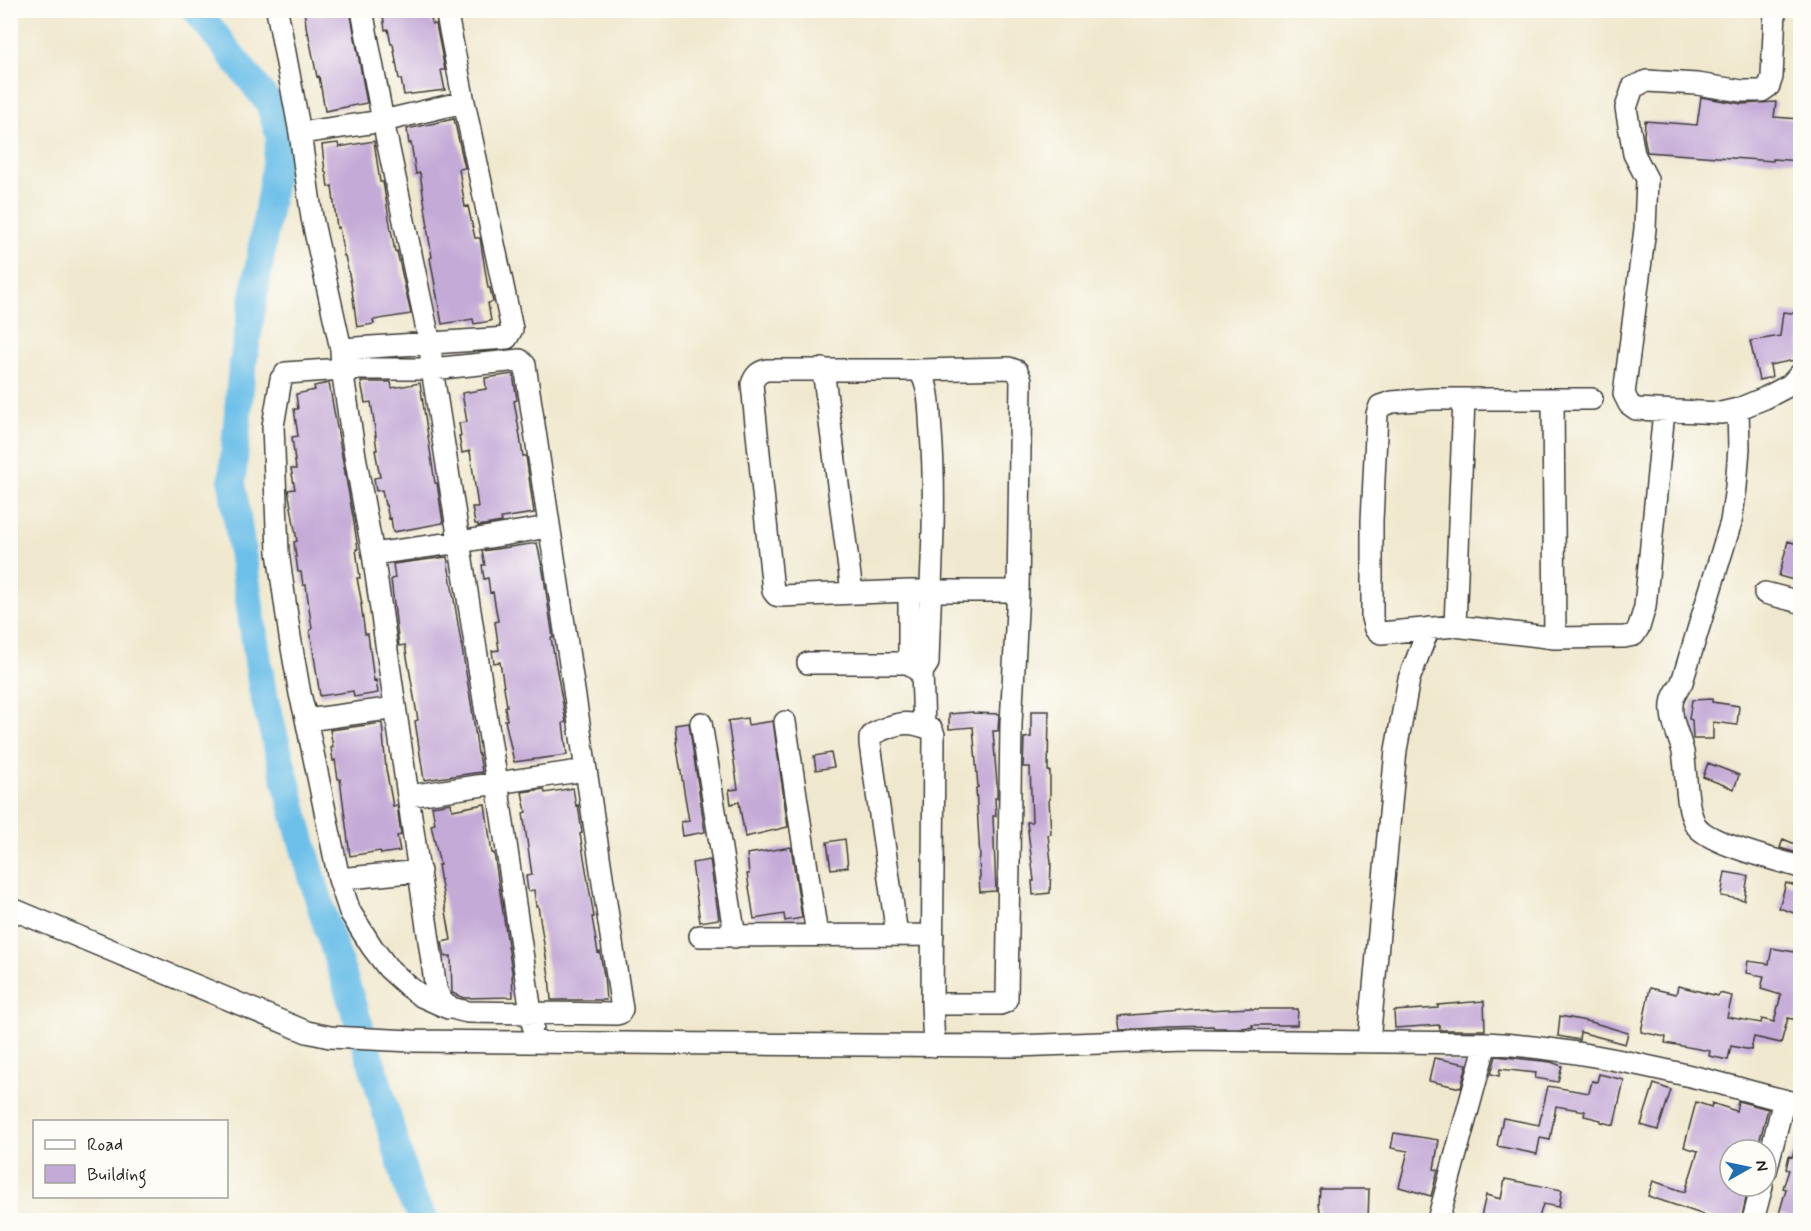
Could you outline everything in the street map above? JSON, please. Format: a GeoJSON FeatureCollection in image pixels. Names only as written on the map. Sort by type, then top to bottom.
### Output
{"type":"FeatureCollection","features":[{"type":"Feature","properties":{"kind":"street"},"geometry":{"type":"LineString","coordinates":[[277,10],[300,133],[312,218],[342,359],[355,456],[373,554],[409,795],[436,989],[439,998],[448,1008]]}},
{"type":"Feature","properties":{"kind":"street"},"geometry":{"type":"LineString","coordinates":[[362,10],[430,344],[535,1041]]}},
{"type":"Feature","properties":{"kind":"street"},"geometry":{"type":"LineString","coordinates":[[342,359],[432,369],[520,360],[525,365],[622,1009],[620,1013],[468,1012],[448,1008],[421,996],[388,968],[350,912],[339,879],[292,649],[278,552],[273,426],[283,375],[342,359],[430,344],[507,338],[512,329],[446,10]]}},
{"type":"Feature","properties":{"kind":"street"},"geometry":{"type":"LineString","coordinates":[[1775,10],[1772,77],[1769,86],[1762,90],[1743,91],[1697,84],[1647,81],[1633,87],[1626,108],[1634,154],[1647,179],[1647,202],[1646,228],[1624,394],[1629,404],[1636,409],[1721,413],[1738,409],[1790,385],[1800,374]]}},
{"type":"Feature","properties":{"kind":"street"},"geometry":{"type":"LineString","coordinates":[[300,133],[383,121],[464,102]]}},
{"type":"Feature","properties":{"kind":"street"},"geometry":{"type":"LineString","coordinates":[[932,1004],[1000,1004],[1005,1002],[1006,998],[1011,724],[1018,591],[1021,380],[1017,372],[1009,368],[767,370],[755,376],[752,384],[773,591],[776,595],[909,591],[1018,591]]}},
{"type":"Feature","properties":{"kind":"street"},"geometry":{"type":"LineString","coordinates":[[823,369],[852,592]]}},
{"type":"Feature","properties":{"kind":"street"},"geometry":{"type":"LineString","coordinates":[[808,663],[915,668],[928,663],[933,561],[933,457],[927,385],[918,370]]}},
{"type":"Feature","properties":{"kind":"street"},"geometry":{"type":"LineString","coordinates":[[1592,399],[1424,399],[1392,402],[1380,406],[1377,414],[1372,521],[1372,618],[1375,629],[1381,633],[1455,626],[1555,638],[1624,637],[1634,634],[1639,627],[1644,607],[1664,411]]}},
{"type":"Feature","properties":{"kind":"street"},"geometry":{"type":"LineString","coordinates":[[1455,626],[1464,399]]}},
{"type":"Feature","properties":{"kind":"street"},"geometry":{"type":"LineString","coordinates":[[1553,400],[1555,638]]}},
{"type":"Feature","properties":{"kind":"street"},"geometry":{"type":"LineString","coordinates":[[1738,409],[1738,457],[1731,522],[1682,682],[1673,697],[1672,708],[1696,826],[1717,841],[1800,867]]}},
{"type":"Feature","properties":{"kind":"street"},"geometry":{"type":"LineString","coordinates":[[373,554],[460,542],[548,526]]}},
{"type":"Feature","properties":{"kind":"street"},"geometry":{"type":"LineString","coordinates":[[909,591],[915,668],[924,726]]}},
{"type":"Feature","properties":{"kind":"street"},"geometry":{"type":"LineString","coordinates":[[1766,593],[1800,602]]}},
{"type":"Feature","properties":{"kind":"street"},"geometry":{"type":"LineString","coordinates":[[1369,1041],[1396,750],[1409,679],[1429,627]]}},
{"type":"Feature","properties":{"kind":"street"},"geometry":{"type":"LineString","coordinates":[[307,720],[395,708]]}},
{"type":"Feature","properties":{"kind":"street"},"geometry":{"type":"LineString","coordinates":[[785,722],[817,935]]}},
{"type":"Feature","properties":{"kind":"street"},"geometry":{"type":"LineString","coordinates":[[701,723],[735,937]]}},
{"type":"Feature","properties":{"kind":"street"},"geometry":{"type":"LineString","coordinates":[[897,936],[870,738],[873,734],[899,723],[924,726],[932,730],[934,745],[932,1004],[934,1046]]}},
{"type":"Feature","properties":{"kind":"street"},"geometry":{"type":"LineString","coordinates":[[409,795],[586,770]]}},
{"type":"Feature","properties":{"kind":"street"},"geometry":{"type":"LineString","coordinates":[[339,879],[420,871]]}},
{"type":"Feature","properties":{"kind":"street"},"geometry":{"type":"LineString","coordinates":[[10,908],[308,1032],[330,1036],[412,1041],[934,1046],[1015,1046],[1185,1040],[1486,1043],[1526,1046],[1607,1059],[1703,1079],[1792,1102],[1778,1139]]}},
{"type":"Feature","properties":{"kind":"street"},"geometry":{"type":"LineString","coordinates":[[700,936],[933,935]]}},
{"type":"Feature","properties":{"kind":"street"},"geometry":{"type":"LineString","coordinates":[[1438,1221],[1486,1043]]}},
{"type":"Feature","properties":{"kind":"street"},"geometry":{"type":"LineString","coordinates":[[1753,1221],[1759,1198]]}},
{"type":"Feature","properties":{"kind":"building"},"geometry":{"type":"Polygon","coordinates":[[[304,10],[350,10],[367,103],[325,111],[304,10]]]}},
{"type":"Feature","properties":{"kind":"building"},"geometry":{"type":"Polygon","coordinates":[[[412,10],[430,10],[432,24],[436,24],[445,70],[441,70],[445,90],[404,95],[393,44],[391,44],[388,29],[385,30],[383,15],[412,10]]]}},
{"type":"Feature","properties":{"kind":"building"},"geometry":{"type":"Polygon","coordinates":[[[1701,97],[1742,104],[1776,102],[1774,117],[1800,119],[1800,161],[1647,152],[1644,136],[1645,121],[1697,125],[1701,97]]]}},
{"type":"Feature","properties":{"kind":"building"},"geometry":{"type":"Polygon","coordinates":[[[454,119],[465,168],[459,169],[465,207],[468,206],[475,238],[480,238],[488,288],[490,288],[493,302],[488,303],[491,321],[474,324],[473,319],[442,324],[430,258],[432,257],[420,173],[416,174],[407,129],[454,119]]]}},
{"type":"Feature","properties":{"kind":"building"},"geometry":{"type":"Polygon","coordinates":[[[374,141],[380,182],[383,182],[395,252],[397,251],[411,314],[373,320],[374,324],[357,327],[351,283],[339,227],[337,228],[332,186],[328,187],[322,145],[338,143],[339,147],[374,141]]]}},
{"type":"Feature","properties":{"kind":"building"},"geometry":{"type":"Polygon","coordinates":[[[1783,312],[1800,314],[1800,359],[1770,365],[1772,377],[1759,380],[1750,341],[1780,336],[1783,312]]]}},
{"type":"Feature","properties":{"kind":"building"},"geometry":{"type":"Polygon","coordinates":[[[513,374],[517,400],[514,401],[523,456],[526,456],[534,513],[501,518],[502,522],[478,526],[475,524],[472,507],[478,507],[470,451],[462,453],[459,436],[461,436],[459,423],[467,422],[462,393],[486,389],[485,378],[513,374]]]}},
{"type":"Feature","properties":{"kind":"building"},"geometry":{"type":"Polygon","coordinates":[[[361,382],[391,382],[392,388],[420,383],[443,523],[393,532],[382,490],[376,491],[374,478],[380,477],[375,450],[377,450],[376,436],[371,402],[365,403],[361,382]]]}},
{"type":"Feature","properties":{"kind":"building"},"geometry":{"type":"Polygon","coordinates":[[[329,383],[358,549],[356,549],[360,578],[357,578],[365,634],[368,634],[374,681],[376,680],[378,693],[354,697],[353,691],[320,696],[306,585],[303,585],[301,572],[298,572],[294,542],[297,541],[288,490],[295,489],[291,469],[296,469],[292,437],[298,436],[294,409],[298,409],[296,394],[315,390],[314,386],[329,383]]]}},
{"type":"Feature","properties":{"kind":"building"},"geometry":{"type":"Polygon","coordinates":[[[1788,541],[1800,545],[1800,569],[1797,581],[1779,576],[1788,541]]]}},
{"type":"Feature","properties":{"kind":"building"},"geometry":{"type":"Polygon","coordinates":[[[537,543],[566,722],[563,723],[567,755],[514,762],[505,720],[507,720],[505,707],[507,706],[500,662],[494,663],[492,651],[499,650],[495,622],[498,621],[493,592],[490,593],[488,578],[484,579],[482,565],[485,565],[482,551],[537,543]]]}},
{"type":"Feature","properties":{"kind":"building"},"geometry":{"type":"Polygon","coordinates":[[[447,557],[482,772],[424,780],[415,721],[418,720],[405,645],[399,646],[391,579],[395,578],[393,564],[447,557]]]}},
{"type":"Feature","properties":{"kind":"building"},"geometry":{"type":"Polygon","coordinates":[[[1712,699],[1712,702],[1739,706],[1737,725],[1713,722],[1713,739],[1693,739],[1692,720],[1689,719],[1692,700],[1712,699]]]}},
{"type":"Feature","properties":{"kind":"building"},"geometry":{"type":"Polygon","coordinates":[[[1031,711],[1049,711],[1048,771],[1050,771],[1051,834],[1048,835],[1051,862],[1050,893],[1033,895],[1032,881],[1034,881],[1027,822],[1032,822],[1030,767],[1023,767],[1024,738],[1031,737],[1031,711]]]}},
{"type":"Feature","properties":{"kind":"building"},"geometry":{"type":"Polygon","coordinates":[[[973,712],[999,714],[998,731],[993,731],[997,785],[996,816],[993,816],[996,891],[980,892],[976,788],[978,787],[973,727],[949,729],[949,714],[973,712]]]}},
{"type":"Feature","properties":{"kind":"building"},"geometry":{"type":"Polygon","coordinates":[[[747,718],[748,725],[773,721],[788,827],[745,837],[739,802],[731,804],[729,790],[738,789],[728,721],[747,718]]]}},
{"type":"Feature","properties":{"kind":"building"},"geometry":{"type":"Polygon","coordinates":[[[382,723],[386,769],[393,806],[397,805],[401,835],[397,836],[400,851],[381,854],[380,851],[350,856],[340,779],[338,779],[335,760],[333,761],[330,730],[382,723]]]}},
{"type":"Feature","properties":{"kind":"building"},"geometry":{"type":"Polygon","coordinates":[[[689,723],[705,832],[683,836],[681,822],[689,821],[675,725],[689,723]]]}},
{"type":"Feature","properties":{"kind":"building"},"geometry":{"type":"Polygon","coordinates":[[[831,753],[834,767],[816,770],[814,756],[831,753]]]}},
{"type":"Feature","properties":{"kind":"building"},"geometry":{"type":"Polygon","coordinates":[[[1708,763],[1739,775],[1734,789],[1703,777],[1708,763]]]}},
{"type":"Feature","properties":{"kind":"building"},"geometry":{"type":"Polygon","coordinates":[[[573,788],[576,806],[578,805],[582,833],[580,834],[606,1000],[551,1000],[538,906],[536,906],[534,890],[528,891],[526,876],[532,875],[522,792],[544,789],[545,793],[573,788]]]}},
{"type":"Feature","properties":{"kind":"building"},"geometry":{"type":"Polygon","coordinates":[[[451,803],[452,810],[485,804],[512,972],[513,997],[464,998],[452,993],[451,956],[445,957],[442,942],[451,940],[438,865],[440,865],[431,825],[435,824],[432,806],[451,803]]]}},
{"type":"Feature","properties":{"kind":"building"},"geometry":{"type":"Polygon","coordinates":[[[845,839],[848,867],[831,869],[827,842],[845,839]]]}},
{"type":"Feature","properties":{"kind":"building"},"geometry":{"type":"Polygon","coordinates":[[[1783,839],[1800,846],[1800,854],[1780,848],[1783,839]]]}},
{"type":"Feature","properties":{"kind":"building"},"geometry":{"type":"Polygon","coordinates":[[[791,847],[802,918],[785,921],[784,914],[754,919],[747,874],[749,874],[747,854],[791,847]]]}},
{"type":"Feature","properties":{"kind":"building"},"geometry":{"type":"Polygon","coordinates":[[[710,860],[719,919],[700,922],[692,863],[710,860]]]}},
{"type":"Feature","properties":{"kind":"building"},"geometry":{"type":"Polygon","coordinates":[[[1725,872],[1748,876],[1744,900],[1721,896],[1725,872]]]}},
{"type":"Feature","properties":{"kind":"building"},"geometry":{"type":"Polygon","coordinates":[[[1786,883],[1800,887],[1800,915],[1779,908],[1786,883]]]}},
{"type":"Feature","properties":{"kind":"building"},"geometry":{"type":"Polygon","coordinates":[[[1772,948],[1800,953],[1800,1003],[1797,1020],[1788,1018],[1781,1043],[1754,1037],[1751,1050],[1731,1046],[1728,1060],[1709,1056],[1710,1051],[1665,1043],[1666,1037],[1641,1032],[1650,988],[1676,994],[1678,986],[1718,996],[1719,993],[1732,996],[1727,1017],[1761,1023],[1762,1019],[1774,1022],[1781,995],[1761,989],[1764,976],[1746,973],[1748,961],[1769,964],[1772,948]]]}},
{"type":"Feature","properties":{"kind":"building"},"geometry":{"type":"Polygon","coordinates":[[[1484,1001],[1485,1030],[1440,1030],[1439,1025],[1395,1028],[1394,1011],[1438,1008],[1438,1005],[1484,1001]]]}},
{"type":"Feature","properties":{"kind":"building"},"geometry":{"type":"Polygon","coordinates":[[[1207,1009],[1298,1009],[1297,1025],[1120,1030],[1118,1016],[1207,1009]]]}},
{"type":"Feature","properties":{"kind":"building"},"geometry":{"type":"Polygon","coordinates":[[[1560,1016],[1628,1033],[1625,1044],[1580,1032],[1579,1040],[1558,1036],[1560,1016]]]}},
{"type":"Feature","properties":{"kind":"building"},"geometry":{"type":"Polygon","coordinates":[[[1496,1056],[1551,1062],[1562,1066],[1558,1082],[1535,1078],[1536,1073],[1500,1069],[1499,1076],[1491,1074],[1496,1056]]]}},
{"type":"Feature","properties":{"kind":"building"},"geometry":{"type":"Polygon","coordinates":[[[1434,1058],[1467,1064],[1461,1088],[1429,1081],[1434,1058]]]}},
{"type":"Feature","properties":{"kind":"building"},"geometry":{"type":"Polygon","coordinates":[[[1599,1074],[1624,1080],[1614,1125],[1584,1116],[1585,1111],[1556,1106],[1550,1140],[1540,1138],[1537,1154],[1497,1146],[1503,1118],[1539,1125],[1548,1086],[1589,1093],[1592,1081],[1597,1082],[1599,1074]]]}},
{"type":"Feature","properties":{"kind":"building"},"geometry":{"type":"Polygon","coordinates":[[[1654,1084],[1671,1090],[1658,1130],[1641,1125],[1654,1084]]]}},
{"type":"Feature","properties":{"kind":"building"},"geometry":{"type":"Polygon","coordinates":[[[1738,1101],[1768,1109],[1760,1138],[1718,1138],[1718,1198],[1746,1198],[1741,1221],[1722,1221],[1648,1196],[1653,1181],[1685,1192],[1698,1151],[1684,1147],[1696,1102],[1711,1107],[1712,1103],[1736,1111],[1738,1101]]]}},
{"type":"Feature","properties":{"kind":"building"},"geometry":{"type":"Polygon","coordinates":[[[1394,1133],[1439,1140],[1434,1169],[1438,1170],[1431,1196],[1399,1187],[1408,1151],[1391,1148],[1394,1133]]]}},
{"type":"Feature","properties":{"kind":"building"},"geometry":{"type":"Polygon","coordinates":[[[1797,1141],[1800,1142],[1800,1221],[1779,1214],[1786,1189],[1783,1188],[1789,1170],[1786,1169],[1789,1156],[1792,1157],[1797,1141]]]}},
{"type":"Feature","properties":{"kind":"building"},"geometry":{"type":"Polygon","coordinates":[[[1505,1179],[1562,1190],[1559,1207],[1543,1204],[1538,1221],[1480,1221],[1486,1195],[1501,1199],[1505,1179]]]}},
{"type":"Feature","properties":{"kind":"building"},"geometry":{"type":"Polygon","coordinates":[[[1320,1189],[1369,1189],[1368,1221],[1321,1221],[1320,1189]]]}},
{"type":"Feature","properties":{"kind":"waterway"},"geometry":{"type":"LineString","coordinates":[[196,10],[269,103],[280,137],[241,376],[232,482],[262,689],[322,911],[373,1067],[410,1195],[425,1220]]}}]}
